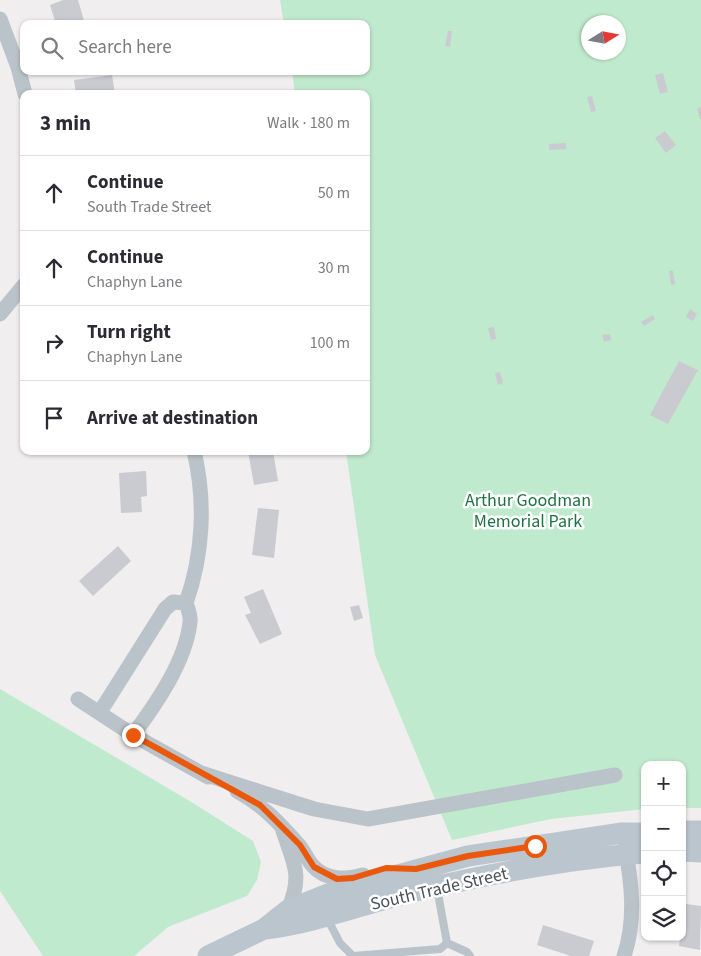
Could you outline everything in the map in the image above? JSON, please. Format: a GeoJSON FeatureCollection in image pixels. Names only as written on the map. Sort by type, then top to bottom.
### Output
{"type":"FeatureCollection","features":[{"type":"Feature","properties":{"kind":"main road"},"geometry":{"type":"LineString","coordinates":[[686,831],[701,831]]}},
{"type":"Feature","properties":{"kind":"main road","name":"South Trade Street"},"geometry":{"type":"LineString","coordinates":[[208,956],[264,929],[288,910],[328,894],[468,856],[622,833],[641,832]]}},
{"type":"Feature","properties":{"kind":"main road"},"geometry":{"type":"LineString","coordinates":[[686,851],[701,852]]}},
{"type":"Feature","properties":{"kind":"main road","name":"South Trade Street"},"geometry":{"type":"LineString","coordinates":[[264,929],[292,926],[437,887],[578,860],[635,853]]}},
{"type":"Feature","properties":{"kind":"street"},"geometry":{"type":"LineString","coordinates":[[0,19],[20,75]]}},
{"type":"Feature","properties":{"kind":"street"},"geometry":{"type":"LineString","coordinates":[[20,75],[24,90]]}},
{"type":"Feature","properties":{"kind":"street"},"geometry":{"type":"LineString","coordinates":[[0,314],[20,290]]}},
{"type":"Feature","properties":{"kind":"street"},"geometry":{"type":"LineString","coordinates":[[133,735],[153,709],[171,676],[186,640],[191,620],[186,603],[195,578],[202,530],[200,493],[195,455]]}},
{"type":"Feature","properties":{"kind":"street"},"geometry":{"type":"LineString","coordinates":[[100,712],[165,609],[173,602],[186,603]]}},
{"type":"Feature","properties":{"kind":"street"},"geometry":{"type":"LineString","coordinates":[[78,699],[133,735],[250,798],[260,805],[300,845],[314,867],[337,879],[353,878],[386,868],[416,869]]}},
{"type":"Feature","properties":{"kind":"street"},"geometry":{"type":"LineString","coordinates":[[201,773],[314,809],[368,818],[615,775]]}},
{"type":"Feature","properties":{"kind":"street"},"geometry":{"type":"LineString","coordinates":[[282,829],[297,871],[296,884],[288,910]]}},
{"type":"Feature","properties":{"kind":"street"},"geometry":{"type":"LineString","coordinates":[[622,833],[635,853],[632,928],[624,956]]}},
{"type":"Feature","properties":{"kind":"lane"},"geometry":{"type":"LineString","coordinates":[[326,917],[340,943],[353,956],[440,953],[447,943],[437,887]]}},
{"type":"Feature","properties":{"kind":"lane"},"geometry":{"type":"LineString","coordinates":[[447,943],[467,952],[470,956]]}},
{"type":"Feature","properties":{"kind":"green space","name":"Arthur Goodman Memorial Park"},"geometry":{"type":"Polygon","coordinates":[[[280,0],[701,0],[701,808],[686,808],[686,761],[641,761],[641,809],[551,819],[452,840],[375,655],[347,455],[370,455],[370,90],[294,90],[293,75],[370,75],[370,20],[283,20],[280,0]]]}},
{"type":"Feature","properties":{"kind":"green space"},"geometry":{"type":"Polygon","coordinates":[[[0,689],[193,803],[253,841],[261,862],[257,880],[247,896],[168,927],[134,956],[43,956],[0,891],[0,689]]]}},
{"type":"Feature","properties":{"kind":"building"},"geometry":{"type":"Polygon","coordinates":[[[63,0],[78,0],[84,20],[55,20],[50,5],[63,0]]]}},
{"type":"Feature","properties":{"kind":"building"},"geometry":{"type":"Polygon","coordinates":[[[448,31],[452,31],[450,47],[445,46],[448,31]]]}},
{"type":"Feature","properties":{"kind":"building"},"geometry":{"type":"Polygon","coordinates":[[[663,73],[668,92],[660,94],[655,75],[663,73]]]}},
{"type":"Feature","properties":{"kind":"building"},"geometry":{"type":"Polygon","coordinates":[[[112,75],[114,90],[75,90],[74,80],[112,75]]]}},
{"type":"Feature","properties":{"kind":"building"},"geometry":{"type":"Polygon","coordinates":[[[592,96],[596,111],[591,112],[587,97],[592,96]]]}},
{"type":"Feature","properties":{"kind":"building"},"geometry":{"type":"Polygon","coordinates":[[[701,107],[701,119],[700,119],[697,108],[701,107]]]}},
{"type":"Feature","properties":{"kind":"building"},"geometry":{"type":"Polygon","coordinates":[[[665,131],[676,145],[666,153],[655,138],[665,131]]]}},
{"type":"Feature","properties":{"kind":"building"},"geometry":{"type":"Polygon","coordinates":[[[566,143],[566,149],[549,150],[549,144],[566,143]]]}},
{"type":"Feature","properties":{"kind":"building"},"geometry":{"type":"Polygon","coordinates":[[[669,271],[673,271],[675,284],[671,285],[669,271]]]}},
{"type":"Feature","properties":{"kind":"building"},"geometry":{"type":"Polygon","coordinates":[[[690,309],[697,314],[693,321],[686,317],[690,309]]]}},
{"type":"Feature","properties":{"kind":"building"},"geometry":{"type":"Polygon","coordinates":[[[653,315],[655,319],[644,326],[641,322],[653,315]]]}},
{"type":"Feature","properties":{"kind":"building"},"geometry":{"type":"Polygon","coordinates":[[[494,327],[496,339],[491,340],[488,328],[494,327]]]}},
{"type":"Feature","properties":{"kind":"building"},"geometry":{"type":"Polygon","coordinates":[[[610,334],[611,340],[604,342],[602,335],[610,334]]]}},
{"type":"Feature","properties":{"kind":"building"},"geometry":{"type":"Polygon","coordinates":[[[679,361],[698,370],[668,424],[650,415],[679,361]]]}},
{"type":"Feature","properties":{"kind":"building"},"geometry":{"type":"Polygon","coordinates":[[[500,372],[503,383],[498,385],[495,373],[500,372]]]}},
{"type":"Feature","properties":{"kind":"building"},"geometry":{"type":"Polygon","coordinates":[[[249,455],[274,455],[278,481],[254,485],[249,455]]]}},
{"type":"Feature","properties":{"kind":"building"},"geometry":{"type":"Polygon","coordinates":[[[146,471],[147,496],[141,497],[142,512],[121,513],[119,473],[146,471]]]}},
{"type":"Feature","properties":{"kind":"building"},"geometry":{"type":"Polygon","coordinates":[[[258,508],[279,510],[274,558],[252,555],[258,508]]]}},
{"type":"Feature","properties":{"kind":"building"},"geometry":{"type":"Polygon","coordinates":[[[118,546],[131,561],[93,596],[79,581],[118,546]]]}},
{"type":"Feature","properties":{"kind":"building"},"geometry":{"type":"Polygon","coordinates":[[[263,589],[282,634],[260,644],[245,615],[251,613],[244,597],[263,589]]]}},
{"type":"Feature","properties":{"kind":"building"},"geometry":{"type":"Polygon","coordinates":[[[359,605],[363,618],[354,621],[350,607],[359,605]]]}},
{"type":"Feature","properties":{"kind":"building"},"geometry":{"type":"Polygon","coordinates":[[[686,904],[701,906],[700,950],[679,946],[680,941],[686,941],[686,904]]]}},
{"type":"Feature","properties":{"kind":"building"},"geometry":{"type":"Polygon","coordinates":[[[543,925],[594,941],[589,956],[571,956],[537,945],[543,925]]]}},
{"type":"Feature","properties":{"kind":"route"},"geometry":{"type":"LineString","coordinates":[[133,735],[260,805],[300,845],[314,867],[337,879],[353,878],[386,868],[416,869],[468,856],[535,846]]}}]}
